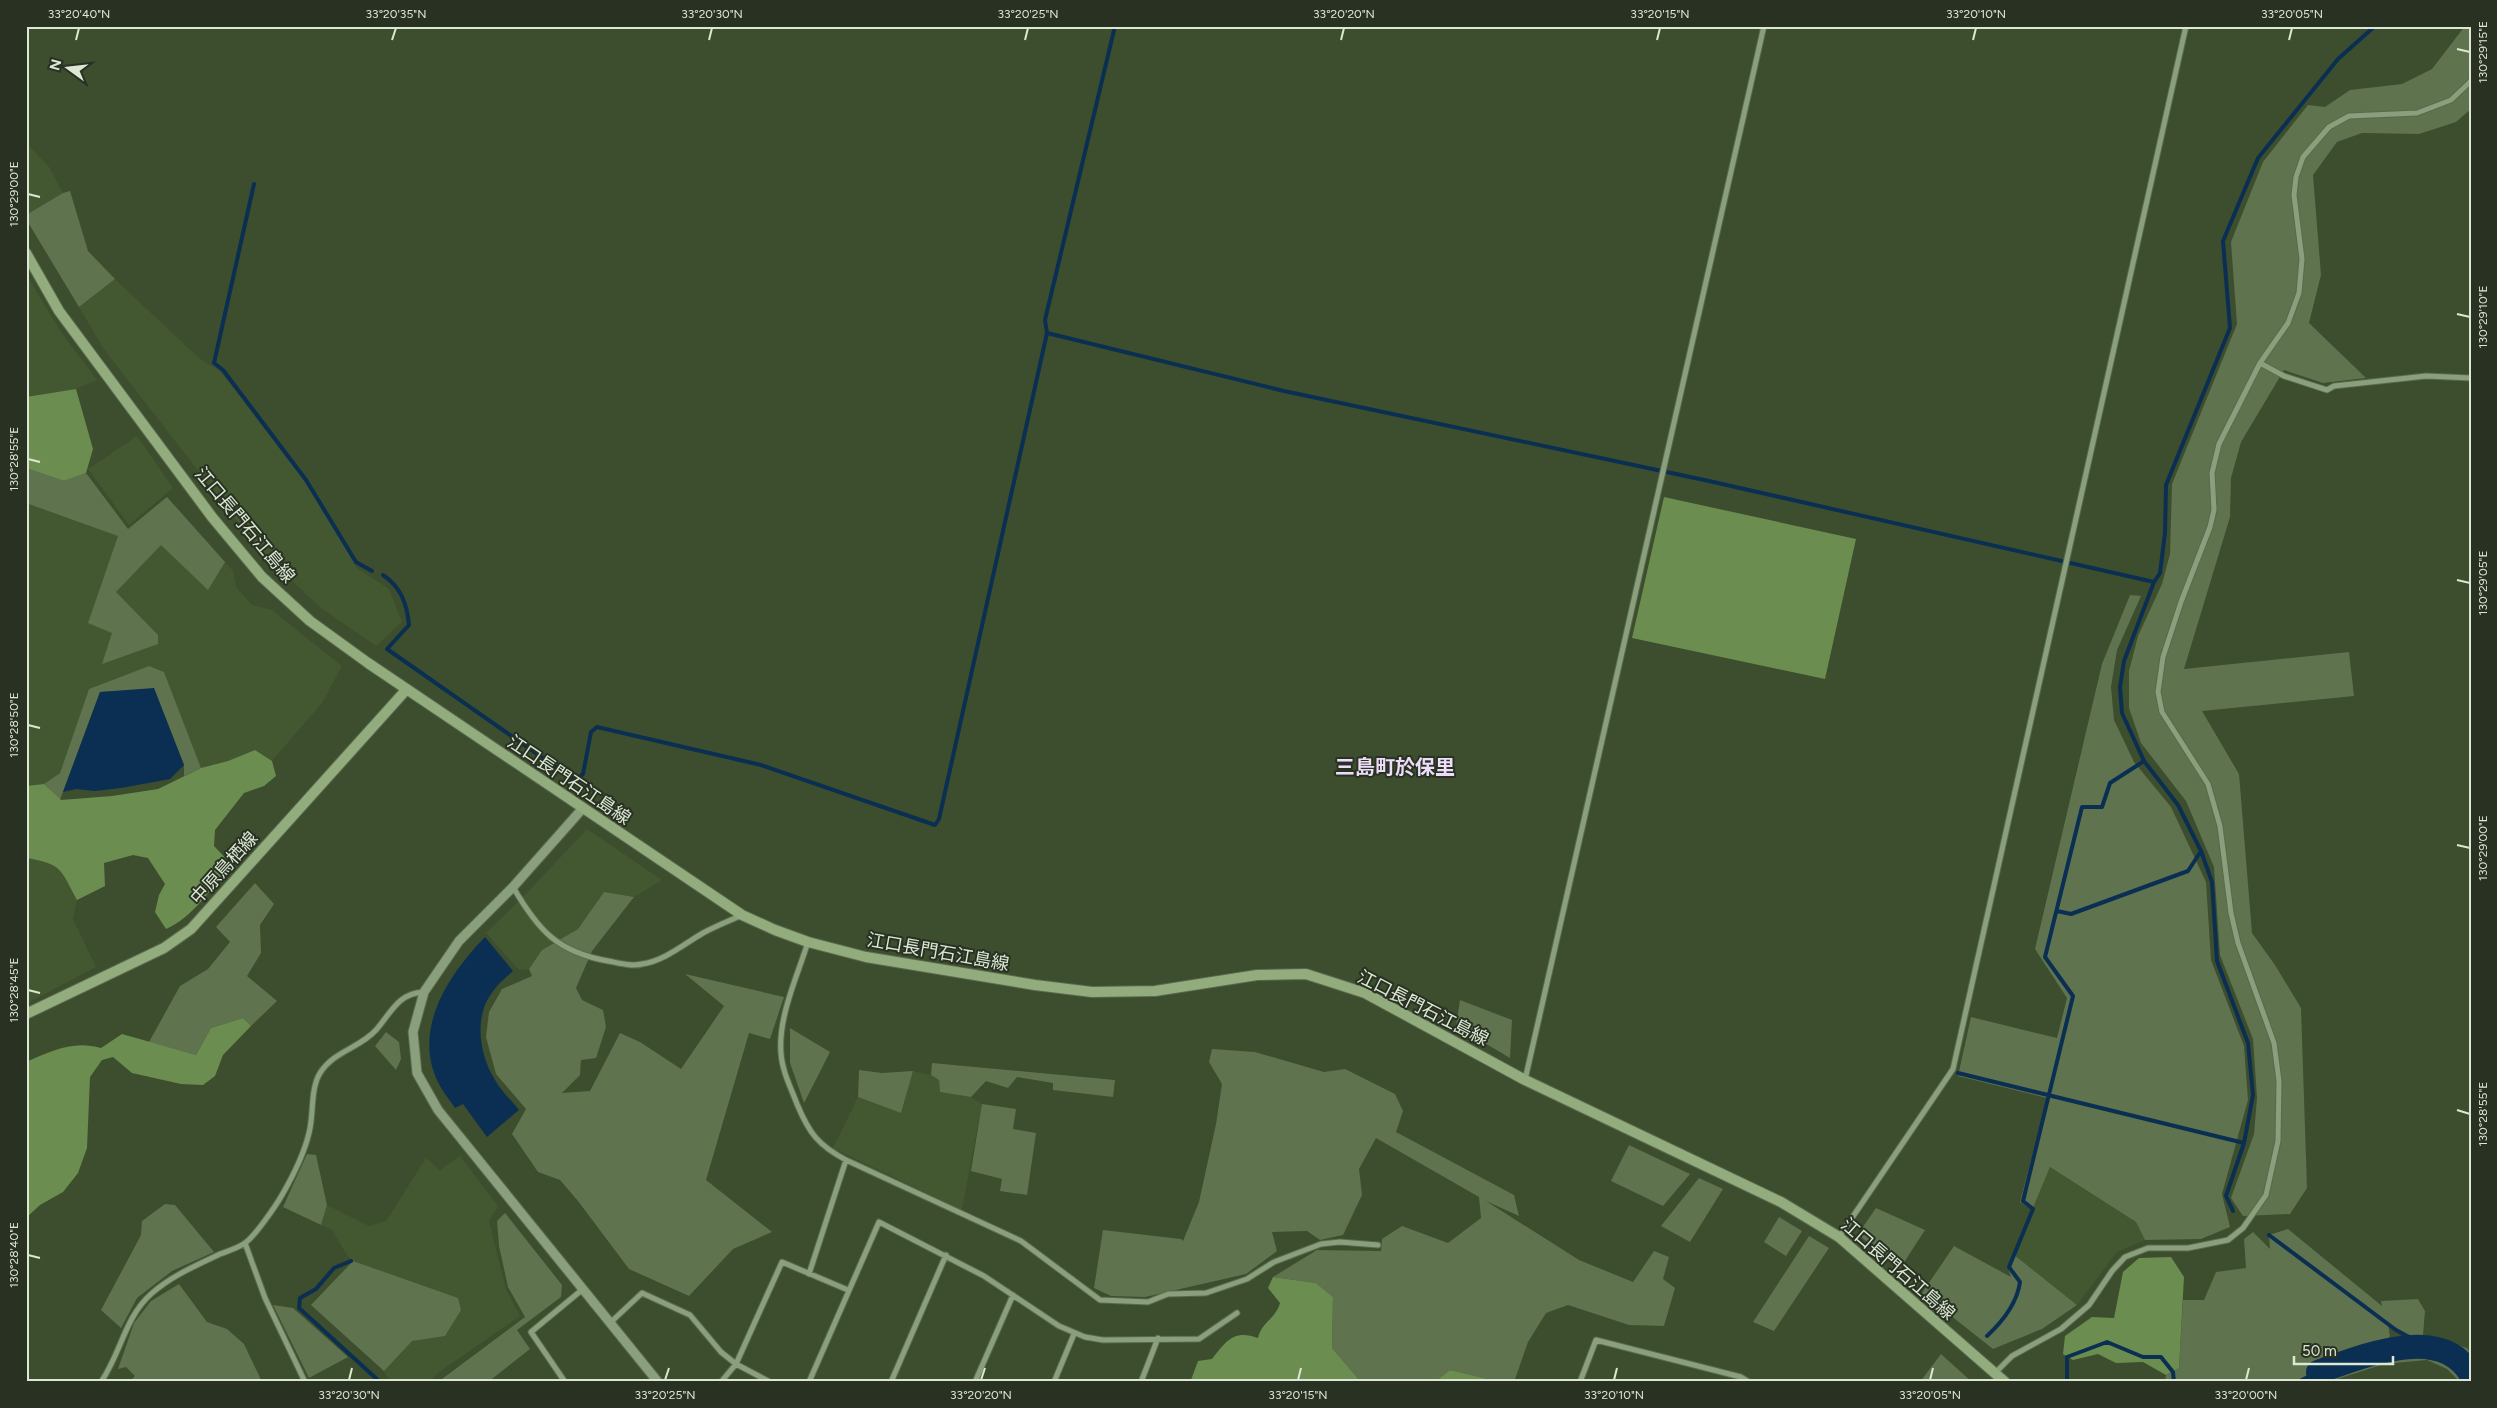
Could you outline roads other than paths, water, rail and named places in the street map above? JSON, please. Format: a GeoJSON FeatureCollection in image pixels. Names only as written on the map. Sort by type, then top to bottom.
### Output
{"type":"FeatureCollection","features":[{"type":"Feature","properties":{"kind":"main road","name":"江口長門石江島線"},"geometry":{"type":"LineString","coordinates":[[26,253],[60,311],[212,517],[262,577],[310,621],[406,690],[742,915],[808,942],[866,957],[1035,985],[1092,992],[1155,991],[1257,975],[1306,974],[1365,993],[1525,1080],[1781,1202],[1839,1237],[1994,1375],[2005,1382]]}},
{"type":"Feature","properties":{"kind":"main road","name":"中原鳥栖線"},"geometry":{"type":"LineString","coordinates":[[26,1014],[164,948],[191,929],[406,690]]}},
{"type":"Feature","properties":{"kind":"street"},"geometry":{"type":"LineString","coordinates":[[1525,1080],[1764,26]]}},
{"type":"Feature","properties":{"kind":"street"},"geometry":{"type":"LineString","coordinates":[[1839,1237],[1953,1069],[2062,574],[2186,26]]}},
{"type":"Feature","properties":{"kind":"street"},"geometry":{"type":"LineString","coordinates":[[1994,1375],[2012,1356],[2061,1329],[2088,1305],[2112,1271],[2125,1257],[2148,1248],[2188,1248],[2228,1240],[2243,1228],[2254,1215],[2266,1195],[2278,1141],[2279,1081],[2274,1043],[2238,943],[2231,913],[2220,826],[2208,784],[2162,712],[2158,692],[2163,657],[2181,602],[2210,527],[2214,510],[2212,473],[2219,444],[2260,362],[2288,323],[2298,293],[2302,259],[2294,195],[2296,177],[2303,157],[2329,127],[2349,116],[2417,113],[2450,100],[2471,81]]}},
{"type":"Feature","properties":{"kind":"street"},"geometry":{"type":"LineString","coordinates":[[2260,362],[2284,376],[2327,390],[2334,386],[2426,376],[2471,378]]}},
{"type":"Feature","properties":{"kind":"street"},"geometry":{"type":"LineString","coordinates":[[583,808],[513,887],[459,941],[424,992],[413,1032],[417,1073],[438,1110],[658,1382]]}},
{"type":"Feature","properties":{"kind":"street"},"geometry":{"type":"LineString","coordinates":[[513,887],[542,929],[562,946],[598,959],[629,965],[642,965],[658,960],[706,932],[742,915]]}},
{"type":"Feature","properties":{"kind":"street"},"geometry":{"type":"LineString","coordinates":[[808,942],[787,1010],[781,1037],[780,1055],[798,1105],[814,1137],[826,1149],[846,1160],[1021,1241],[1100,1300],[1148,1302],[1168,1294],[1206,1293],[1247,1279],[1274,1262],[1321,1244],[1340,1242],[1378,1245]]}},
{"type":"Feature","properties":{"kind":"street"},"geometry":{"type":"LineString","coordinates":[[101,1382],[109,1371],[139,1306],[153,1292],[190,1268],[245,1243],[281,1197],[302,1154],[309,1133],[319,1075],[328,1062],[345,1049],[365,1041],[404,997],[413,992],[424,992]]}},
{"type":"Feature","properties":{"kind":"street"},"geometry":{"type":"LineString","coordinates":[[809,1274],[846,1160]]}},
{"type":"Feature","properties":{"kind":"street"},"geometry":{"type":"LineString","coordinates":[[809,1382],[879,1222],[946,1255],[1074,1334],[1104,1340],[1199,1339],[1237,1313]]}},
{"type":"Feature","properties":{"kind":"street"},"geometry":{"type":"LineString","coordinates":[[245,1243],[264,1298],[305,1382]]}},
{"type":"Feature","properties":{"kind":"street"},"geometry":{"type":"LineString","coordinates":[[891,1382],[946,1255]]}},
{"type":"Feature","properties":{"kind":"street"},"geometry":{"type":"LineString","coordinates":[[721,1382],[736,1364],[782,1262],[848,1290]]}},
{"type":"Feature","properties":{"kind":"street"},"geometry":{"type":"LineString","coordinates":[[565,1382],[531,1332],[583,1289]]}},
{"type":"Feature","properties":{"kind":"street"},"geometry":{"type":"LineString","coordinates":[[611,1322],[642,1293],[690,1315],[721,1352],[736,1364],[770,1382]]}},
{"type":"Feature","properties":{"kind":"street"},"geometry":{"type":"LineString","coordinates":[[975,1382],[1013,1295]]}},
{"type":"Feature","properties":{"kind":"street"},"geometry":{"type":"LineString","coordinates":[[1054,1382],[1074,1334]]}},
{"type":"Feature","properties":{"kind":"street"},"geometry":{"type":"LineString","coordinates":[[1141,1382],[1158,1338]]}},
{"type":"Feature","properties":{"kind":"street"},"geometry":{"type":"LineString","coordinates":[[1580,1382],[1596,1340],[1741,1377],[1749,1382]]}},
{"type":"Feature","properties":{"kind":"water"},"geometry":{"type":"Polygon","coordinates":[[[154,688],[184,765],[170,779],[121,788],[95,791],[76,789],[63,792],[100,692],[154,688]]]}},
{"type":"Feature","properties":{"kind":"water"},"geometry":{"type":"Polygon","coordinates":[[[485,937],[513,971],[496,987],[487,1000],[481,1023],[482,1047],[495,1080],[519,1110],[487,1137],[463,1104],[455,1108],[442,1089],[431,1062],[429,1042],[438,1004],[447,985],[485,937]]]}},
{"type":"Feature","properties":{"kind":"waterway"},"geometry":{"type":"LineString","coordinates":[[1115,26],[1045,320],[1047,333],[1284,391],[1709,481],[2154,582]]}},
{"type":"Feature","properties":{"kind":"waterway"},"geometry":{"type":"LineString","coordinates":[[2233,1211],[2226,1196],[2244,1143],[2253,1095],[2248,1043],[2217,961],[2212,882],[2201,851],[2178,805],[2144,761],[2122,713],[2120,687],[2124,661],[2154,582],[2160,573],[2165,533],[2166,485],[2230,328],[2223,241],[2258,158],[2338,59],[2375,26]]}},
{"type":"Feature","properties":{"kind":"waterway"},"geometry":{"type":"LineString","coordinates":[[254,184],[214,363],[223,370],[306,480],[356,562],[372,571]]}},
{"type":"Feature","properties":{"kind":"waterway"},"geometry":{"type":"LineString","coordinates":[[383,575],[399,591],[405,603],[409,625],[387,649],[570,777],[577,779],[583,774],[591,732],[597,727],[761,765],[935,825],[939,819],[1047,333]]}},
{"type":"Feature","properties":{"kind":"waterway"},"geometry":{"type":"LineString","coordinates":[[1987,1336],[2008,1312],[2016,1298],[2020,1282],[2009,1267],[2033,1209],[2023,1201],[2073,996],[2045,957],[2082,807],[2102,807],[2110,783],[2144,761]]}},
{"type":"Feature","properties":{"kind":"waterway"},"geometry":{"type":"LineString","coordinates":[[2057,911],[2071,914],[2188,871],[2201,851]]}},
{"type":"Feature","properties":{"kind":"waterway"},"geometry":{"type":"LineString","coordinates":[[1958,1073],[2244,1143]]}},
{"type":"Feature","properties":{"kind":"waterway"},"geometry":{"type":"LineString","coordinates":[[2269,1235],[2396,1330],[2422,1345]]}},
{"type":"Feature","properties":{"kind":"waterway"},"geometry":{"type":"LineString","coordinates":[[351,1261],[334,1268],[316,1289],[300,1298],[299,1308],[380,1382]]}},
{"type":"Feature","properties":{"kind":"waterway"},"geometry":{"type":"LineString","coordinates":[[2067,1382],[2067,1357],[2107,1342],[2143,1357],[2161,1357],[2173,1372],[2174,1382]]}},
{"type":"Feature","properties":{"kind":"waterway"},"geometry":{"type":"LineString","coordinates":[[2318,1372],[2378,1352],[2421,1347],[2441,1350],[2458,1359],[2471,1375]]}},
{"type":"Feature","properties":{"kind":"waterway"},"geometry":{"type":"LineString","coordinates":[[2298,1382],[2318,1372]]}},
{"type":"Feature","properties":{"kind":"district","name":"三島町於保里"},"geometry":{"type":"Point","coordinates":[1395,767]}}]}
